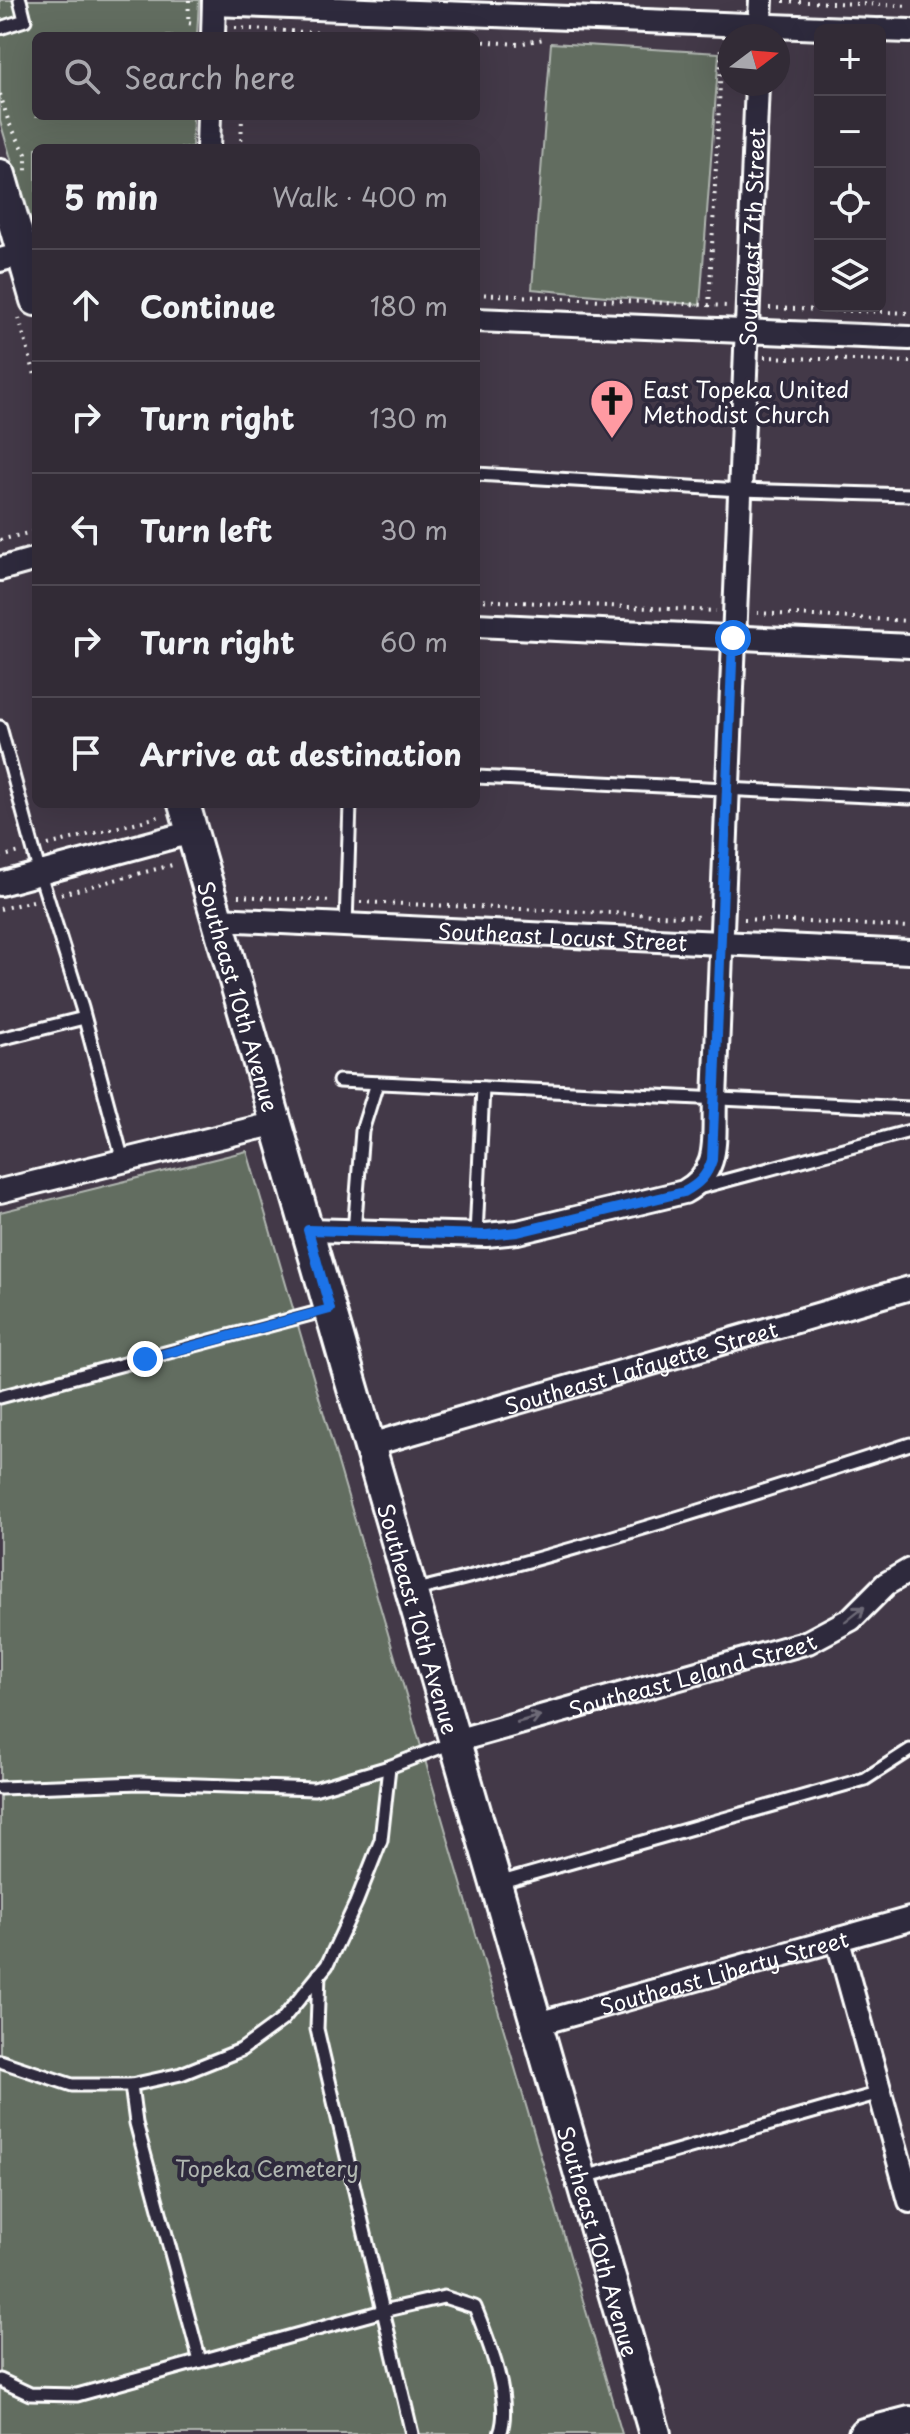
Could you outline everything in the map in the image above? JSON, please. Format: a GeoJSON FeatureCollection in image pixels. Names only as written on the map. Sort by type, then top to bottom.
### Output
{"type":"FeatureCollection","features":[{"type":"Feature","properties":{"kind":"main road"},"geometry":{"type":"LineString","coordinates":[[13,180],[11,257],[32,293]]}},
{"type":"Feature","properties":{"kind":"main road","name":"Southeast 10th Avenue"},"geometry":{"type":"LineString","coordinates":[[179,817],[217,919],[655,2434]]}},
{"type":"Feature","properties":{"kind":"main road"},"geometry":{"type":"LineString","coordinates":[[864,2434],[910,2422]]}},
{"type":"Feature","properties":{"kind":"street"},"geometry":{"type":"LineString","coordinates":[[759,24],[761,0]]}},
{"type":"Feature","properties":{"kind":"street"},"geometry":{"type":"LineString","coordinates":[[213,32],[214,2],[383,5],[723,24]]}},
{"type":"Feature","properties":{"kind":"street"},"geometry":{"type":"LineString","coordinates":[[886,30],[910,31]]}},
{"type":"Feature","properties":{"kind":"street"},"geometry":{"type":"LineString","coordinates":[[790,31],[814,31]]}},
{"type":"Feature","properties":{"kind":"street","name":"Southeast 7th Street"},"geometry":{"type":"LineString","coordinates":[[684,1192],[699,1184],[712,1160],[756,96]]}},
{"type":"Feature","properties":{"kind":"street"},"geometry":{"type":"LineString","coordinates":[[208,144],[209,120]]}},
{"type":"Feature","properties":{"kind":"street"},"geometry":{"type":"LineString","coordinates":[[480,320],[910,338]]}},
{"type":"Feature","properties":{"kind":"street"},"geometry":{"type":"LineString","coordinates":[[0,569],[32,560]]}},
{"type":"Feature","properties":{"kind":"street"},"geometry":{"type":"LineString","coordinates":[[480,625],[910,646]]}},
{"type":"Feature","properties":{"kind":"street"},"geometry":{"type":"LineString","coordinates":[[0,884],[40,874],[179,817]]}},
{"type":"Feature","properties":{"kind":"street","name":"Southeast Locust Street"},"geometry":{"type":"LineString","coordinates":[[217,919],[910,952]]}},
{"type":"Feature","properties":{"kind":"street"},"geometry":{"type":"LineString","coordinates":[[0,1191],[277,1123]]}},
{"type":"Feature","properties":{"kind":"street"},"geometry":{"type":"LineString","coordinates":[[308,1230],[476,1235],[518,1232],[684,1192]]}},
{"type":"Feature","properties":{"kind":"street","name":"Southeast Lafayette Street"},"geometry":{"type":"LineString","coordinates":[[370,1445],[910,1288]]}},
{"type":"Feature","properties":{"kind":"street","name":"Southeast Leland Street"},"geometry":{"type":"LineString","coordinates":[[455,1741],[808,1642],[851,1619],[886,1584],[910,1570]]}},
{"type":"Feature","properties":{"kind":"street","name":"Southeast Liberty Street"},"geometry":{"type":"LineString","coordinates":[[537,2024],[910,1919]]}},
{"type":"Feature","properties":{"kind":"street"},"geometry":{"type":"LineString","coordinates":[[838,1941],[910,2201]]}},
{"type":"Feature","properties":{"kind":"lane"},"geometry":{"type":"LineString","coordinates":[[0,28],[25,20],[20,0]]}},
{"type":"Feature","properties":{"kind":"lane"},"geometry":{"type":"LineString","coordinates":[[480,474],[740,490],[910,495]]}},
{"type":"Feature","properties":{"kind":"lane"},"geometry":{"type":"LineString","coordinates":[[0,725],[123,1161]]}},
{"type":"Feature","properties":{"kind":"lane"},"geometry":{"type":"LineString","coordinates":[[480,777],[910,798]]}},
{"type":"Feature","properties":{"kind":"lane"},"geometry":{"type":"LineString","coordinates":[[346,925],[350,808]]}},
{"type":"Feature","properties":{"kind":"lane"},"geometry":{"type":"LineString","coordinates":[[0,1039],[84,1018]]}},
{"type":"Feature","properties":{"kind":"lane"},"geometry":{"type":"LineString","coordinates":[[339,1081],[910,1108]]}},
{"type":"Feature","properties":{"kind":"lane"},"geometry":{"type":"LineString","coordinates":[[354,1232],[362,1131],[377,1083]]}},
{"type":"Feature","properties":{"kind":"lane"},"geometry":{"type":"LineString","coordinates":[[476,1235],[483,1088]]}},
{"type":"Feature","properties":{"kind":"lane"},"geometry":{"type":"LineString","coordinates":[[684,1192],[910,1131]]}},
{"type":"Feature","properties":{"kind":"lane"},"geometry":{"type":"LineString","coordinates":[[0,1397],[330,1309]]}},
{"type":"Feature","properties":{"kind":"lane"},"geometry":{"type":"LineString","coordinates":[[412,1591],[507,1567],[705,1509],[910,1444]]}},
{"type":"Feature","properties":{"kind":"lane"},"geometry":{"type":"LineString","coordinates":[[0,1788],[140,1783],[314,1789],[389,1767],[455,1741]]}},
{"type":"Feature","properties":{"kind":"lane"},"geometry":{"type":"LineString","coordinates":[[496,1883],[865,1779],[910,1750]]}},
{"type":"Feature","properties":{"kind":"lane"},"geometry":{"type":"LineString","coordinates":[[0,2061],[72,2085],[131,2085],[181,2074],[241,2050],[282,2020],[327,1965],[350,1915],[381,1840],[389,1767]]}},
{"type":"Feature","properties":{"kind":"lane"},"geometry":{"type":"LineString","coordinates":[[319,1974],[317,2029],[412,2434]]}},
{"type":"Feature","properties":{"kind":"lane"},"geometry":{"type":"LineString","coordinates":[[131,2085],[136,2123],[200,2361]]}},
{"type":"Feature","properties":{"kind":"lane"},"geometry":{"type":"LineString","coordinates":[[581,2178],[880,2093]]}},
{"type":"Feature","properties":{"kind":"lane"},"geometry":{"type":"LineString","coordinates":[[0,2380],[30,2394],[77,2395],[444,2297],[475,2307],[497,2362],[504,2424],[500,2434]]}},
{"type":"Feature","properties":{"kind":"path"},"geometry":{"type":"LineString","coordinates":[[776,1],[910,6]]}},
{"type":"Feature","properties":{"kind":"path"},"geometry":{"type":"LineString","coordinates":[[246,29],[301,32]]}},
{"type":"Feature","properties":{"kind":"path"},"geometry":{"type":"LineString","coordinates":[[0,94],[9,123],[26,154],[13,180]]}},
{"type":"Feature","properties":{"kind":"path"},"geometry":{"type":"LineString","coordinates":[[708,329],[719,96]]}},
{"type":"Feature","properties":{"kind":"path"},"geometry":{"type":"LineString","coordinates":[[241,144],[242,120]]}},
{"type":"Feature","properties":{"kind":"path"},"geometry":{"type":"LineString","coordinates":[[480,294],[910,313]]}},
{"type":"Feature","properties":{"kind":"path"},"geometry":{"type":"LineString","coordinates":[[745,356],[910,362]]}},
{"type":"Feature","properties":{"kind":"path"},"geometry":{"type":"LineString","coordinates":[[0,540],[32,532]]}},
{"type":"Feature","properties":{"kind":"path"},"geometry":{"type":"LineString","coordinates":[[480,600],[910,621]]}},
{"type":"Feature","properties":{"kind":"path"},"geometry":{"type":"LineString","coordinates":[[0,857],[179,817]]}},
{"type":"Feature","properties":{"kind":"path"},"geometry":{"type":"LineString","coordinates":[[0,909],[176,864]]}},
{"type":"Feature","properties":{"kind":"path"},"geometry":{"type":"LineString","coordinates":[[238,896],[910,927]]}},
{"type":"Feature","properties":{"kind":"green space"},"geometry":{"type":"Polygon","coordinates":[[[0,0],[199,0],[197,32],[32,32],[32,120],[193,120],[192,144],[32,144],[32,231],[0,121],[0,0]]]}},
{"type":"Feature","properties":{"kind":"green space"},"geometry":{"type":"Polygon","coordinates":[[[551,43],[718,53],[700,305],[532,289],[551,43]]]}},
{"type":"Feature","properties":{"kind":"green space","name":"Topeka Cemetery"},"geometry":{"type":"Polygon","coordinates":[[[247,1151],[622,2434],[0,2434],[0,1212],[247,1151]]]}},
{"type":"Feature","properties":{"kind":"place","name":"East Topeka United Methodist Church"},"geometry":{"type":"Point","coordinates":[612,440]}},
{"type":"Feature","properties":{"kind":"route"},"geometry":{"type":"LineString","coordinates":[[145,1359],[330,1309],[308,1230],[476,1235],[518,1232],[684,1192],[699,1184],[712,1160],[733,638]]}}]}
